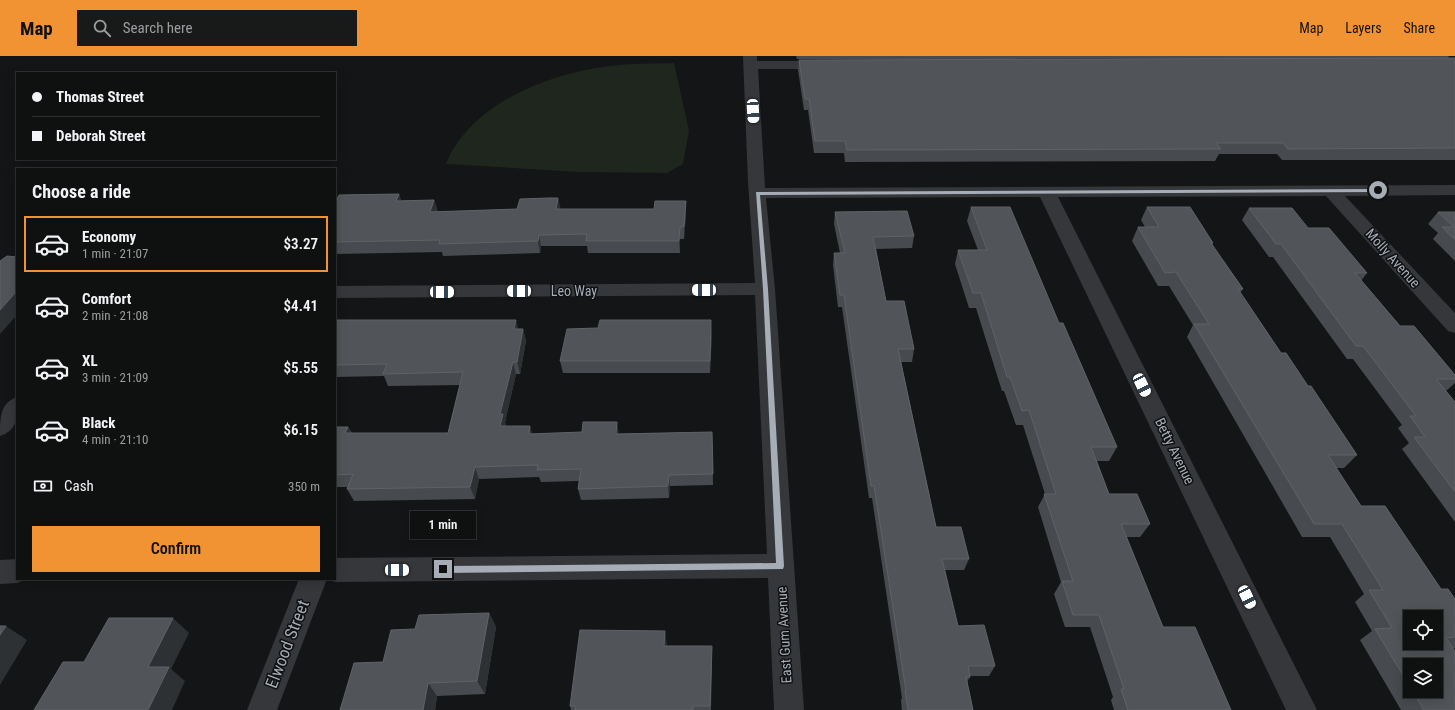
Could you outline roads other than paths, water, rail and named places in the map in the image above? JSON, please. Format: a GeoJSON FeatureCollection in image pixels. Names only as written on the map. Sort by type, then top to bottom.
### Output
{"type":"FeatureCollection","features":[{"type":"Feature","properties":{"kind":"street"},"geometry":{"type":"LineString","coordinates":[[750,61],[844,65]]}},
{"type":"Feature","properties":{"kind":"street","name":"East Gum Avenue"},"geometry":{"type":"LineString","coordinates":[[750,61],[757,193],[765,289],[789,710]]}},
{"type":"Feature","properties":{"kind":"street"},"geometry":{"type":"LineString","coordinates":[[757,193],[1047,193],[1455,190]]}},
{"type":"Feature","properties":{"kind":"street","name":"Molly Avenue"},"geometry":{"type":"LineString","coordinates":[[1332,191],[1455,326]]}},
{"type":"Feature","properties":{"kind":"street","name":"Betty Avenue"},"geometry":{"type":"LineString","coordinates":[[1047,193],[1302,710]]}},
{"type":"Feature","properties":{"kind":"street","name":"Leo Way"},"geometry":{"type":"LineString","coordinates":[[336,292],[765,289]]}},
{"type":"Feature","properties":{"kind":"street"},"geometry":{"type":"LineString","coordinates":[[0,427],[16,407]]}},
{"type":"Feature","properties":{"kind":"street"},"geometry":{"type":"LineString","coordinates":[[336,570],[780,566]]}},
{"type":"Feature","properties":{"kind":"street"},"geometry":{"type":"LineString","coordinates":[[0,572],[16,572]]}},
{"type":"Feature","properties":{"kind":"street","name":"Elwood Street"},"geometry":{"type":"LineString","coordinates":[[262,710],[313,580]]}}]}
